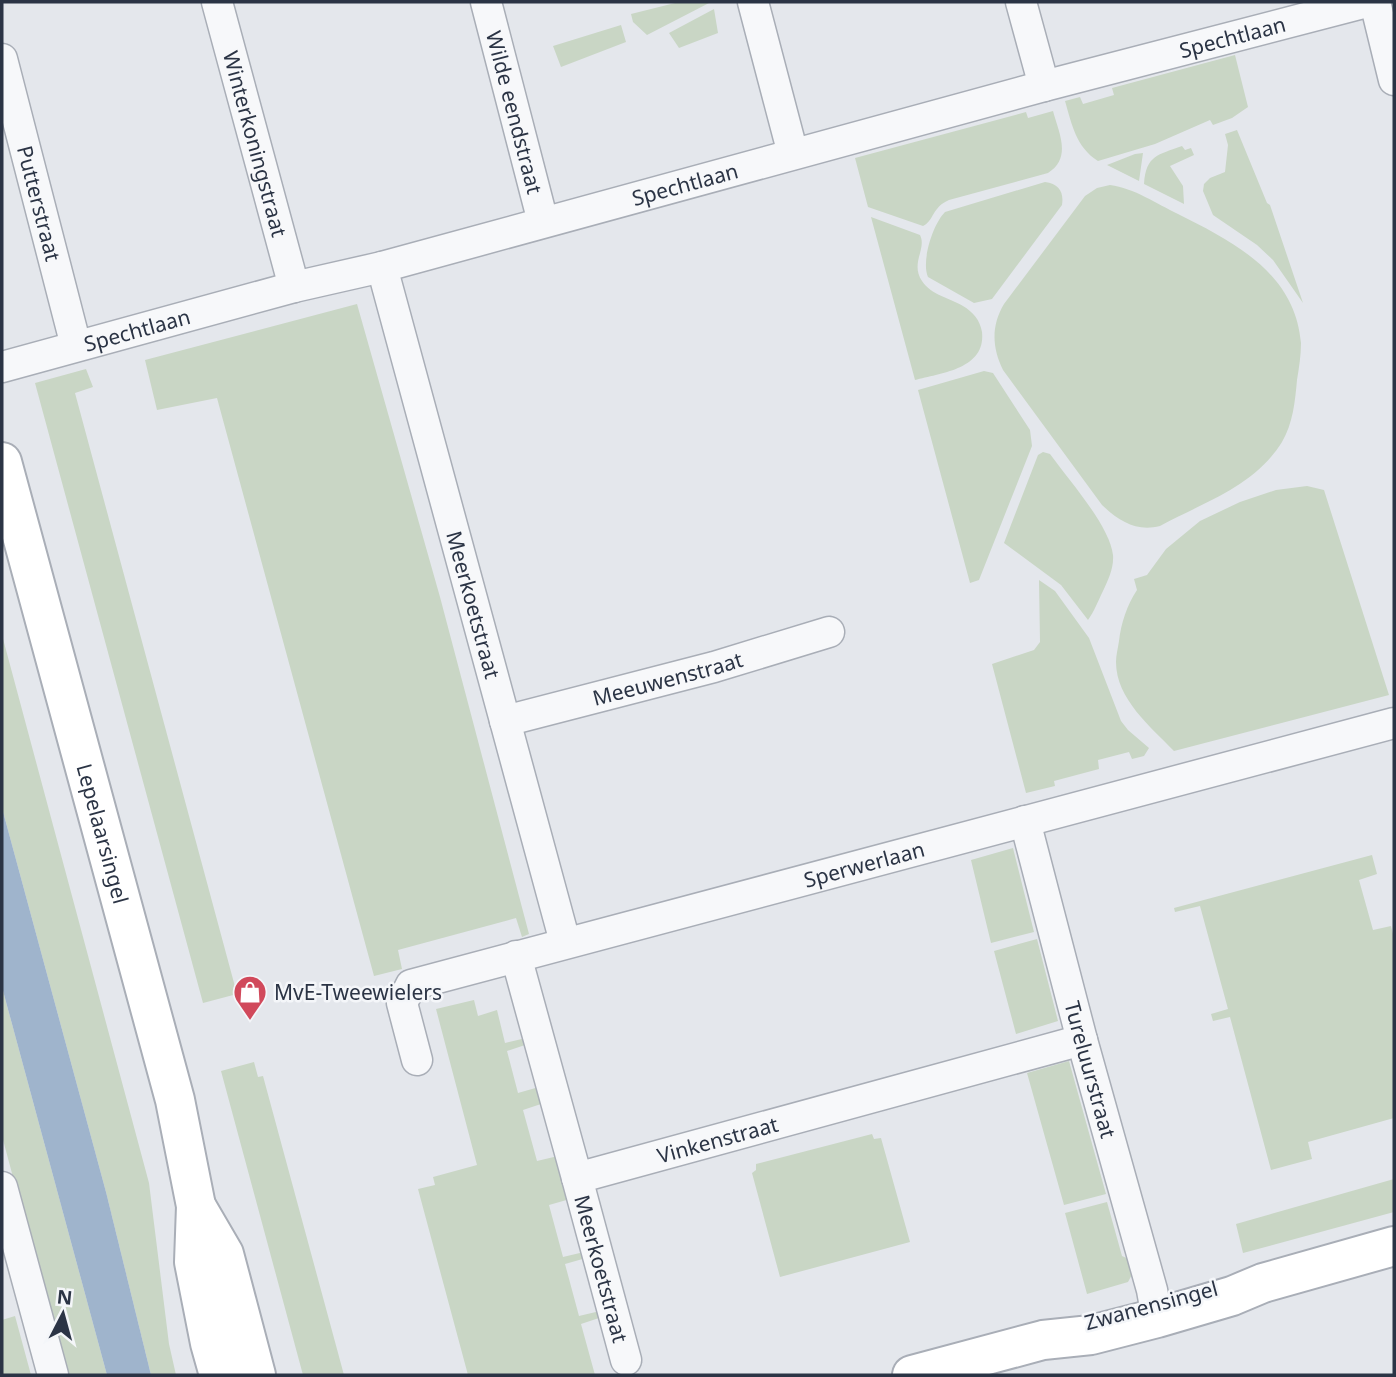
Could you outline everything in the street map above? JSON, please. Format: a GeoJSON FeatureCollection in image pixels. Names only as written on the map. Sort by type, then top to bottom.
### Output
{"type":"FeatureCollection","features":[{"type":"Feature","properties":{"kind":"street","name":"Winterkoningstraat"},"geometry":{"type":"LineString","coordinates":[[217,2],[294,287]]}},
{"type":"Feature","properties":{"kind":"street","name":"Wilde eendstraat"},"geometry":{"type":"LineString","coordinates":[[485,2],[543,222]]}},
{"type":"Feature","properties":{"kind":"street"},"geometry":{"type":"LineString","coordinates":[[753,2],[793,154]]}},
{"type":"Feature","properties":{"kind":"street"},"geometry":{"type":"LineString","coordinates":[[1021,2],[1044,86]]}},
{"type":"Feature","properties":{"kind":"street","name":"Spechtlaan"},"geometry":{"type":"LineString","coordinates":[[2,367],[294,287],[382,267],[1044,86],[1281,13],[1367,2]]}},
{"type":"Feature","properties":{"kind":"street"},"geometry":{"type":"LineString","coordinates":[[1375,2],[1394,80]]}},
{"type":"Feature","properties":{"kind":"street","name":"Putterstraat"},"geometry":{"type":"LineString","coordinates":[[2,59],[76,346]]}},
{"type":"Feature","properties":{"kind":"street","name":"Meerkoetstraat"},"geometry":{"type":"LineString","coordinates":[[382,267],[565,942]]}},
{"type":"Feature","properties":{"kind":"street","name":"Lepelaarsingel"},"geometry":{"type":"LineString","coordinates":[[2,462],[175,1100],[197,1206],[194,1262],[219,1375]]}},
{"type":"Feature","properties":{"kind":"street","name":"Meeuwenstraat"},"geometry":{"type":"LineString","coordinates":[[505,721],[701,670],[829,632]]}},
{"type":"Feature","properties":{"kind":"street","name":"Sperwerlaan"},"geometry":{"type":"LineString","coordinates":[[417,1060],[402,1003],[411,985],[1394,723]]}},
{"type":"Feature","properties":{"kind":"street","name":"Tureluurstraat"},"geometry":{"type":"LineString","coordinates":[[1025,821],[1155,1309]]}},
{"type":"Feature","properties":{"kind":"street"},"geometry":{"type":"LineString","coordinates":[[516,956],[577,1178]]}},
{"type":"Feature","properties":{"kind":"street","name":"Vinkenstraat"},"geometry":{"type":"LineString","coordinates":[[577,1178],[1082,1040]]}},
{"type":"Feature","properties":{"kind":"street","name":"Meerkoetstraat"},"geometry":{"type":"LineString","coordinates":[[577,1178],[626,1360]]}},
{"type":"Feature","properties":{"kind":"street"},"geometry":{"type":"LineString","coordinates":[[2,1187],[53,1375]]}},
{"type":"Feature","properties":{"kind":"street","name":"Lepelaarsingel"},"geometry":{"type":"LineString","coordinates":[[197,1206],[225,1254],[256,1375]]}},
{"type":"Feature","properties":{"kind":"street","name":"Zwanensingel"},"geometry":{"type":"LineString","coordinates":[[912,1375],[1043,1340],[1085,1319],[1155,1309],[1226,1285],[1263,1283],[1394,1246]]}},
{"type":"Feature","properties":{"kind":"green space"},"geometry":{"type":"Polygon","coordinates":[[[679,2],[711,2],[647,35],[633,22],[631,14],[679,2]]]}},
{"type":"Feature","properties":{"kind":"green space"},"geometry":{"type":"Polygon","coordinates":[[[714,9],[718,33],[679,48],[669,33],[714,9]]]}},
{"type":"Feature","properties":{"kind":"green space"},"geometry":{"type":"Polygon","coordinates":[[[621,25],[626,42],[561,67],[553,46],[621,25]]]}},
{"type":"Feature","properties":{"kind":"green space"},"geometry":{"type":"Polygon","coordinates":[[[1235,55],[1248,107],[1232,118],[1213,125],[1210,120],[1155,144],[1098,161],[1080,142],[1065,101],[1080,97],[1083,104],[1114,95],[1112,88],[1235,55]]]}},
{"type":"Feature","properties":{"kind":"green space"},"geometry":{"type":"Polygon","coordinates":[[[1053,111],[1062,153],[1060,160],[1048,173],[949,200],[939,206],[923,226],[868,207],[855,158],[1026,112],[1028,118],[1053,111]]]}},
{"type":"Feature","properties":{"kind":"green space"},"geometry":{"type":"Polygon","coordinates":[[[1237,130],[1270,205],[1303,303],[1273,260],[1257,245],[1213,215],[1203,191],[1204,184],[1210,178],[1225,172],[1228,145],[1225,134],[1237,130]]]}},
{"type":"Feature","properties":{"kind":"green space"},"geometry":{"type":"Polygon","coordinates":[[[1182,146],[1185,150],[1191,148],[1194,155],[1170,166],[1183,186],[1184,204],[1144,184],[1147,167],[1155,158],[1182,146]]]}},
{"type":"Feature","properties":{"kind":"green space"},"geometry":{"type":"Polygon","coordinates":[[[1143,153],[1139,181],[1107,165],[1135,154],[1143,153]]]}},
{"type":"Feature","properties":{"kind":"green space"},"geometry":{"type":"Polygon","coordinates":[[[1045,182],[1060,189],[1062,205],[992,299],[974,303],[928,277],[926,262],[929,243],[945,212],[1045,182]]]}},
{"type":"Feature","properties":{"kind":"green space"},"geometry":{"type":"Polygon","coordinates":[[[1110,185],[1137,193],[1220,236],[1258,263],[1287,297],[1296,319],[1301,343],[1291,420],[1286,435],[1271,458],[1227,492],[1160,526],[1128,524],[1102,505],[1003,370],[995,345],[995,328],[1004,304],[1085,196],[1097,188],[1110,185]]]}},
{"type":"Feature","properties":{"kind":"green space"},"geometry":{"type":"Polygon","coordinates":[[[871,217],[920,235],[922,246],[918,268],[922,281],[936,293],[967,308],[976,317],[982,332],[981,344],[977,354],[969,362],[949,371],[915,380],[871,217]]]}},
{"type":"Feature","properties":{"kind":"green space"},"geometry":{"type":"Polygon","coordinates":[[[357,304],[440,597],[529,934],[522,937],[516,918],[398,950],[402,969],[374,976],[217,398],[157,410],[145,360],[357,304]]]}},
{"type":"Feature","properties":{"kind":"green space"},"geometry":{"type":"Polygon","coordinates":[[[86,369],[93,387],[75,393],[237,994],[203,1003],[35,383],[86,369]]]}},
{"type":"Feature","properties":{"kind":"green space"},"geometry":{"type":"Polygon","coordinates":[[[984,371],[993,373],[1030,430],[1032,446],[979,580],[970,583],[918,390],[984,371]]]}},
{"type":"Feature","properties":{"kind":"green space"},"geometry":{"type":"Polygon","coordinates":[[[1043,452],[1050,454],[1077,489],[1110,543],[1112,569],[1088,620],[1061,585],[1004,543],[1038,455],[1043,452]]]}},
{"type":"Feature","properties":{"kind":"green space"},"geometry":{"type":"Polygon","coordinates":[[[1307,486],[1324,490],[1389,695],[1174,751],[1136,711],[1122,688],[1118,675],[1116,659],[1121,628],[1127,608],[1137,590],[1134,579],[1147,575],[1166,549],[1200,521],[1240,502],[1276,490],[1307,486]]]}},
{"type":"Feature","properties":{"kind":"green space"},"geometry":{"type":"Polygon","coordinates":[[[1039,580],[1055,591],[1089,638],[1121,721],[1149,748],[1144,756],[1132,759],[1129,752],[1098,760],[1099,769],[1054,781],[1055,786],[1026,793],[992,664],[1034,650],[1040,642],[1039,580]]]}},
{"type":"Feature","properties":{"kind":"green space"},"geometry":{"type":"Polygon","coordinates":[[[2,635],[149,1183],[169,1344],[176,1375],[151,1375],[106,1192],[2,808],[2,635]]]}},
{"type":"Feature","properties":{"kind":"green space"},"geometry":{"type":"Polygon","coordinates":[[[1013,848],[1034,932],[991,943],[971,860],[1013,848]]]}},
{"type":"Feature","properties":{"kind":"green space"},"geometry":{"type":"Polygon","coordinates":[[[1372,855],[1377,874],[1359,880],[1373,930],[1391,926],[1394,938],[1394,1118],[1308,1142],[1312,1159],[1271,1170],[1230,1017],[1213,1021],[1211,1014],[1228,1009],[1200,906],[1175,912],[1174,908],[1372,855]]]}},
{"type":"Feature","properties":{"kind":"green space"},"geometry":{"type":"Polygon","coordinates":[[[1037,939],[1058,1021],[1016,1034],[994,951],[1037,939]]]}},
{"type":"Feature","properties":{"kind":"green space"},"geometry":{"type":"Polygon","coordinates":[[[2,987],[107,1375],[66,1375],[2,1136],[2,987]]]}},
{"type":"Feature","properties":{"kind":"green space"},"geometry":{"type":"Polygon","coordinates":[[[474,1000],[478,1016],[497,1010],[505,1043],[526,1038],[528,1044],[507,1051],[518,1093],[539,1087],[544,1103],[523,1110],[537,1161],[558,1156],[570,1199],[549,1205],[563,1257],[584,1252],[586,1258],[565,1264],[579,1316],[600,1311],[602,1317],[581,1324],[595,1375],[468,1375],[418,1189],[435,1185],[433,1177],[477,1165],[436,1009],[474,1000]]]}},
{"type":"Feature","properties":{"kind":"green space"},"geometry":{"type":"Polygon","coordinates":[[[1069,1061],[1106,1194],[1064,1205],[1027,1073],[1069,1061]]]}},
{"type":"Feature","properties":{"kind":"green space"},"geometry":{"type":"Polygon","coordinates":[[[254,1062],[258,1077],[263,1076],[344,1375],[303,1375],[221,1071],[254,1062]]]}},
{"type":"Feature","properties":{"kind":"green space"},"geometry":{"type":"Polygon","coordinates":[[[872,1134],[874,1139],[881,1138],[910,1242],[780,1277],[752,1173],[756,1170],[756,1164],[872,1134]]]}},
{"type":"Feature","properties":{"kind":"green space"},"geometry":{"type":"Polygon","coordinates":[[[1394,1179],[1394,1212],[1243,1253],[1236,1224],[1394,1179]]]}},
{"type":"Feature","properties":{"kind":"green space"},"geometry":{"type":"Polygon","coordinates":[[[1107,1202],[1122,1256],[1133,1261],[1135,1269],[1128,1282],[1087,1294],[1065,1213],[1107,1202]]]}},
{"type":"Feature","properties":{"kind":"green space"},"geometry":{"type":"Polygon","coordinates":[[[15,1316],[31,1375],[2,1375],[2,1320],[15,1316]]]}},
{"type":"Feature","properties":{"kind":"water"},"geometry":{"type":"Polygon","coordinates":[[[2,808],[106,1192],[151,1375],[107,1375],[2,987],[2,808]]]}},
{"type":"Feature","properties":{"kind":"place","name":"MvE-Tweewielers"},"geometry":{"type":"Point","coordinates":[250,1022]}}]}
